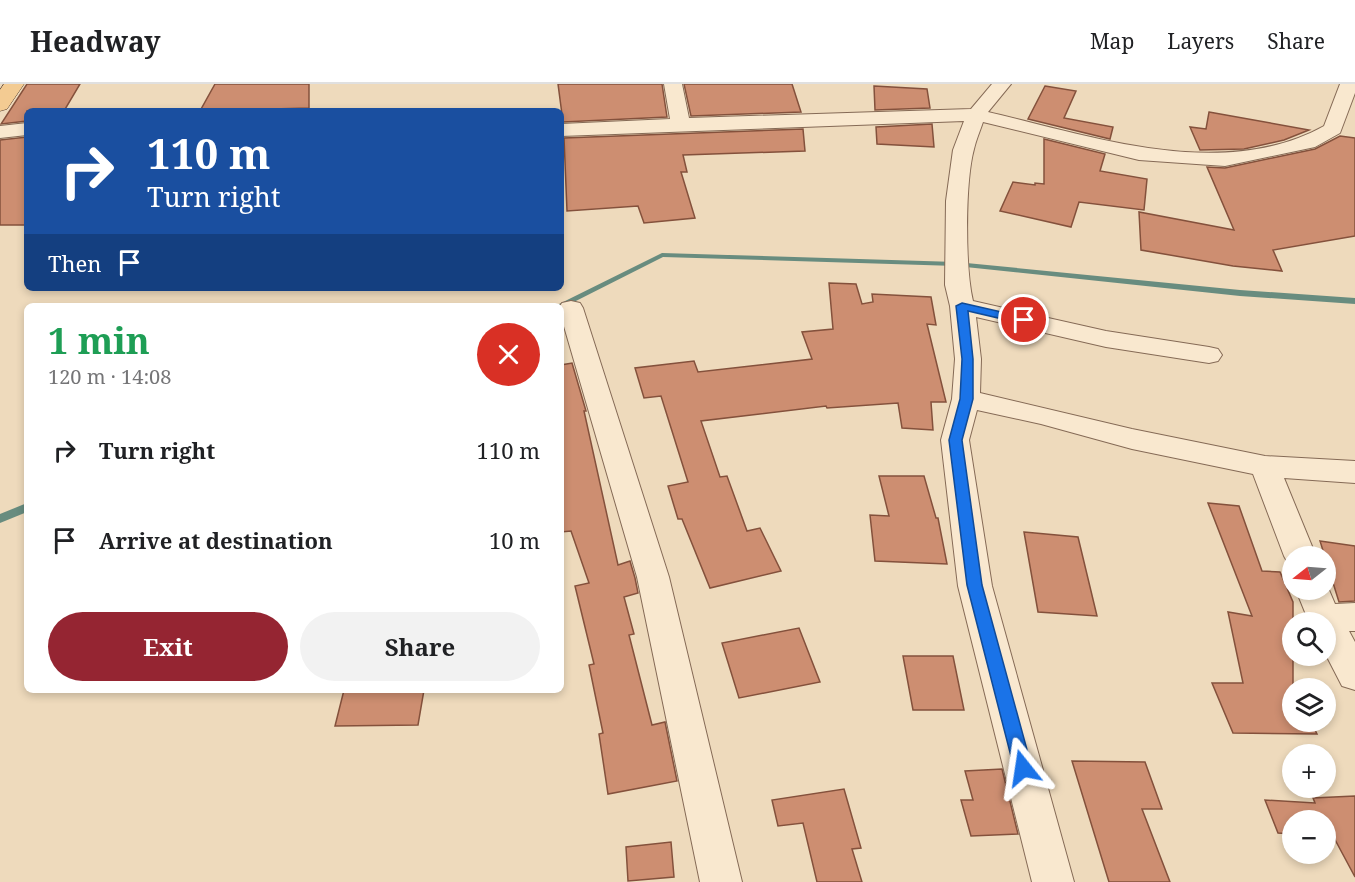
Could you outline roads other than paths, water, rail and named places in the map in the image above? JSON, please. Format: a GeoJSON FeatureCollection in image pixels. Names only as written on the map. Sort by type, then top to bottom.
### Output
{"type":"FeatureCollection","features":[{"type":"Feature","properties":{"kind":"main road"},"geometry":{"type":"LineString","coordinates":[[0,105],[14,84]]}},
{"type":"Feature","properties":{"kind":"street"},"geometry":{"type":"LineString","coordinates":[[673,84],[681,124]]}},
{"type":"Feature","properties":{"kind":"street"},"geometry":{"type":"LineString","coordinates":[[1002,84],[976,115],[963,150],[957,201],[957,285],[962,306],[968,359],[966,399],[955,440],[975,585],[1053,882]]}},
{"type":"Feature","properties":{"kind":"street"},"geometry":{"type":"LineString","coordinates":[[564,130],[976,115],[1138,154],[1225,160],[1308,143],[1333,129],[1349,84]]}},
{"type":"Feature","properties":{"kind":"street"},"geometry":{"type":"LineString","coordinates":[[0,132],[24,129]]}},
{"type":"Feature","properties":{"kind":"street"},"geometry":{"type":"LineString","coordinates":[[962,306],[1106,339],[1209,355]]}},
{"type":"Feature","properties":{"kind":"street"},"geometry":{"type":"LineString","coordinates":[[572,308],[653,578],[721,882]]}},
{"type":"Feature","properties":{"kind":"street"},"geometry":{"type":"LineString","coordinates":[[966,399],[1041,415],[1132,439],[1265,466],[1355,472]]}},
{"type":"Feature","properties":{"kind":"street"},"geometry":{"type":"LineString","coordinates":[[1265,466],[1296,546]]}},
{"type":"Feature","properties":{"kind":"street"},"geometry":{"type":"LineString","coordinates":[[1330,608],[1355,675]]}},
{"type":"Feature","properties":{"kind":"waterway"},"geometry":{"type":"LineString","coordinates":[[564,304],[662,255],[956,264],[1240,293],[1355,301]]}},
{"type":"Feature","properties":{"kind":"waterway"},"geometry":{"type":"LineString","coordinates":[[0,519],[24,508]]}}]}
